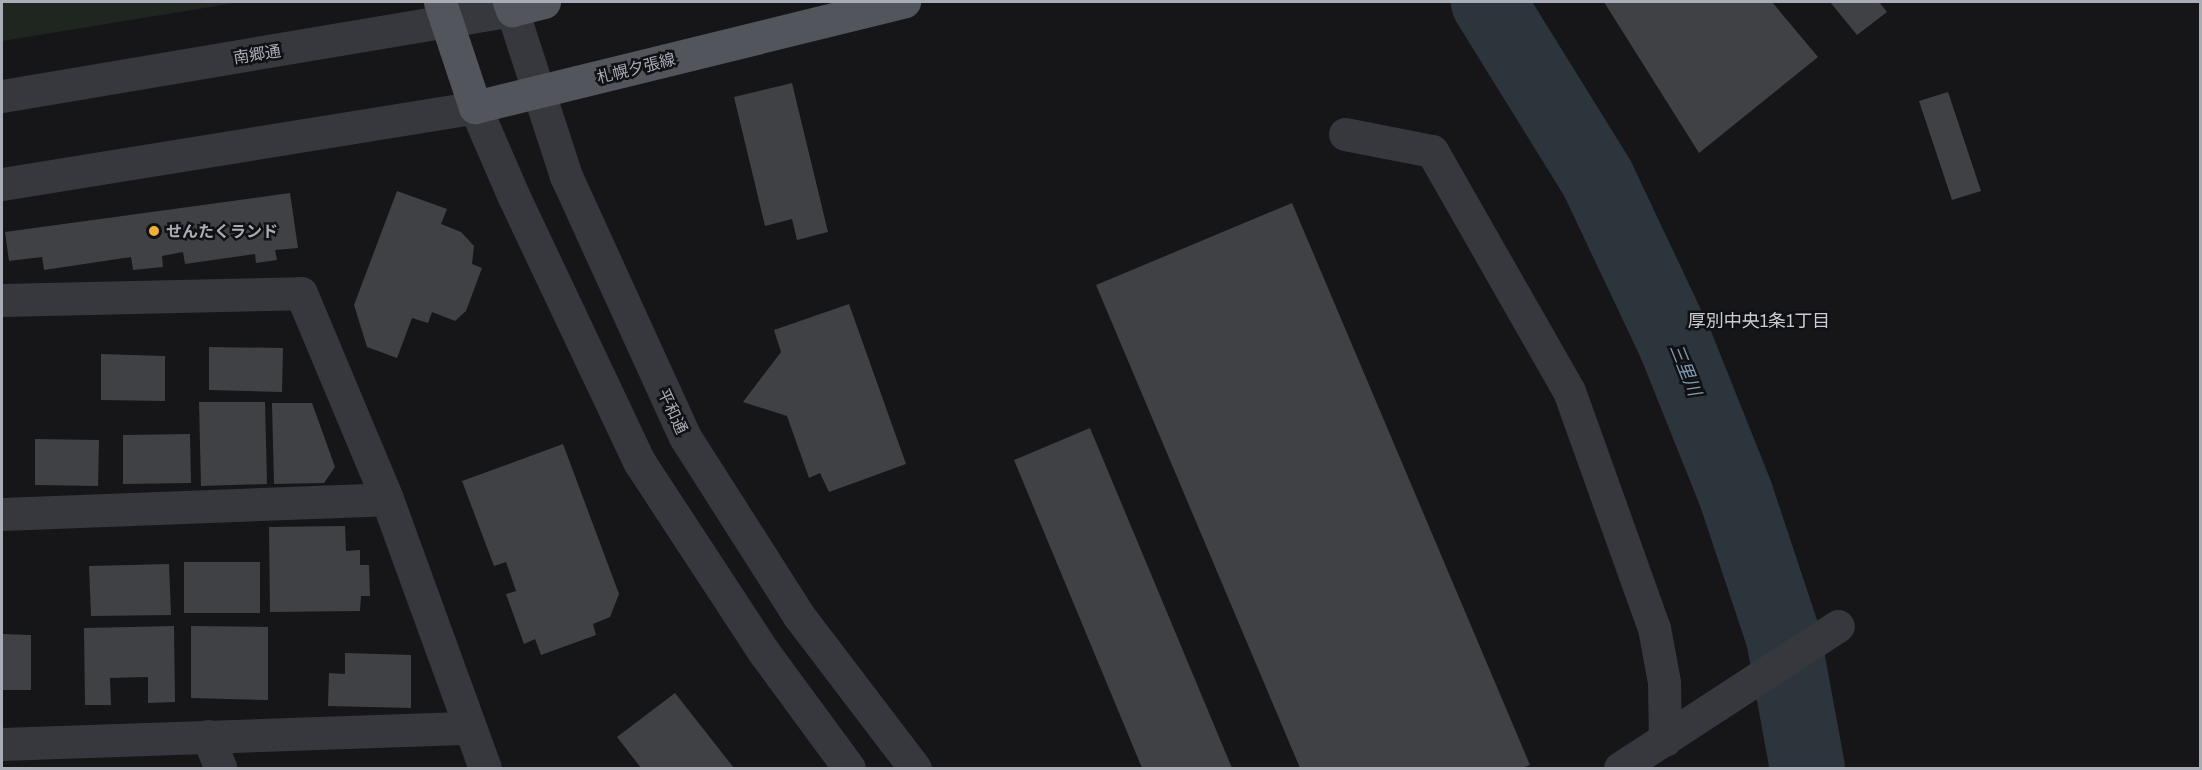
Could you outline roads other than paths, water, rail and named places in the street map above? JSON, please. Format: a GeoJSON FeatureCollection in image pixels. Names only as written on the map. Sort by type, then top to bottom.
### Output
{"type":"FeatureCollection","features":[{"type":"Feature","properties":{"kind":"main road"},"geometry":{"type":"LineString","coordinates":[[511,6],[544,2]]}},
{"type":"Feature","properties":{"kind":"main road","name":"札幌夕張線"},"geometry":{"type":"LineString","coordinates":[[475,107],[904,2]]}},
{"type":"Feature","properties":{"kind":"main road"},"geometry":{"type":"LineString","coordinates":[[443,12],[475,107]]}},
{"type":"Feature","properties":{"kind":"street","name":"南郷通"},"geometry":{"type":"LineString","coordinates":[[2,96],[443,12],[511,6]]}},
{"type":"Feature","properties":{"kind":"street","name":"平和通"},"geometry":{"type":"LineString","coordinates":[[511,6],[566,176],[685,437],[799,616],[915,768]]}},
{"type":"Feature","properties":{"kind":"street"},"geometry":{"type":"LineString","coordinates":[[2,184],[475,107],[513,197],[640,463],[763,651],[849,768]]}},
{"type":"Feature","properties":{"kind":"street"},"geometry":{"type":"LineString","coordinates":[[1345,134],[1432,150],[1569,391],[1654,628],[1664,682],[1665,740]]}},
{"type":"Feature","properties":{"kind":"street"},"geometry":{"type":"LineString","coordinates":[[2,300],[301,293],[387,499],[485,768]]}},
{"type":"Feature","properties":{"kind":"street"},"geometry":{"type":"LineString","coordinates":[[2,514],[387,499]]}},
{"type":"Feature","properties":{"kind":"street"},"geometry":{"type":"LineString","coordinates":[[1620,768],[1829,632]]}},
{"type":"Feature","properties":{"kind":"street"},"geometry":{"type":"LineString","coordinates":[[2,744],[470,728]]}},
{"type":"Feature","properties":{"kind":"street"},"geometry":{"type":"LineString","coordinates":[[208,736],[220,768]]}},
{"type":"Feature","properties":{"kind":"street"},"geometry":{"type":"LineString","coordinates":[[2,753],[6,768]]}},
{"type":"Feature","properties":{"kind":"waterway","name":"三里川"},"geometry":{"type":"LineString","coordinates":[[1488,2],[1597,178],[1675,343],[1735,493],[1783,637],[1807,768]]}},
{"type":"Feature","properties":{"kind":"place","name":"せんたくランド"},"geometry":{"type":"Point","coordinates":[154,231]}},
{"type":"Feature","properties":{"kind":"district","name":"厚別中央1条1丁目"},"geometry":{"type":"Point","coordinates":[1759,321]}}]}
